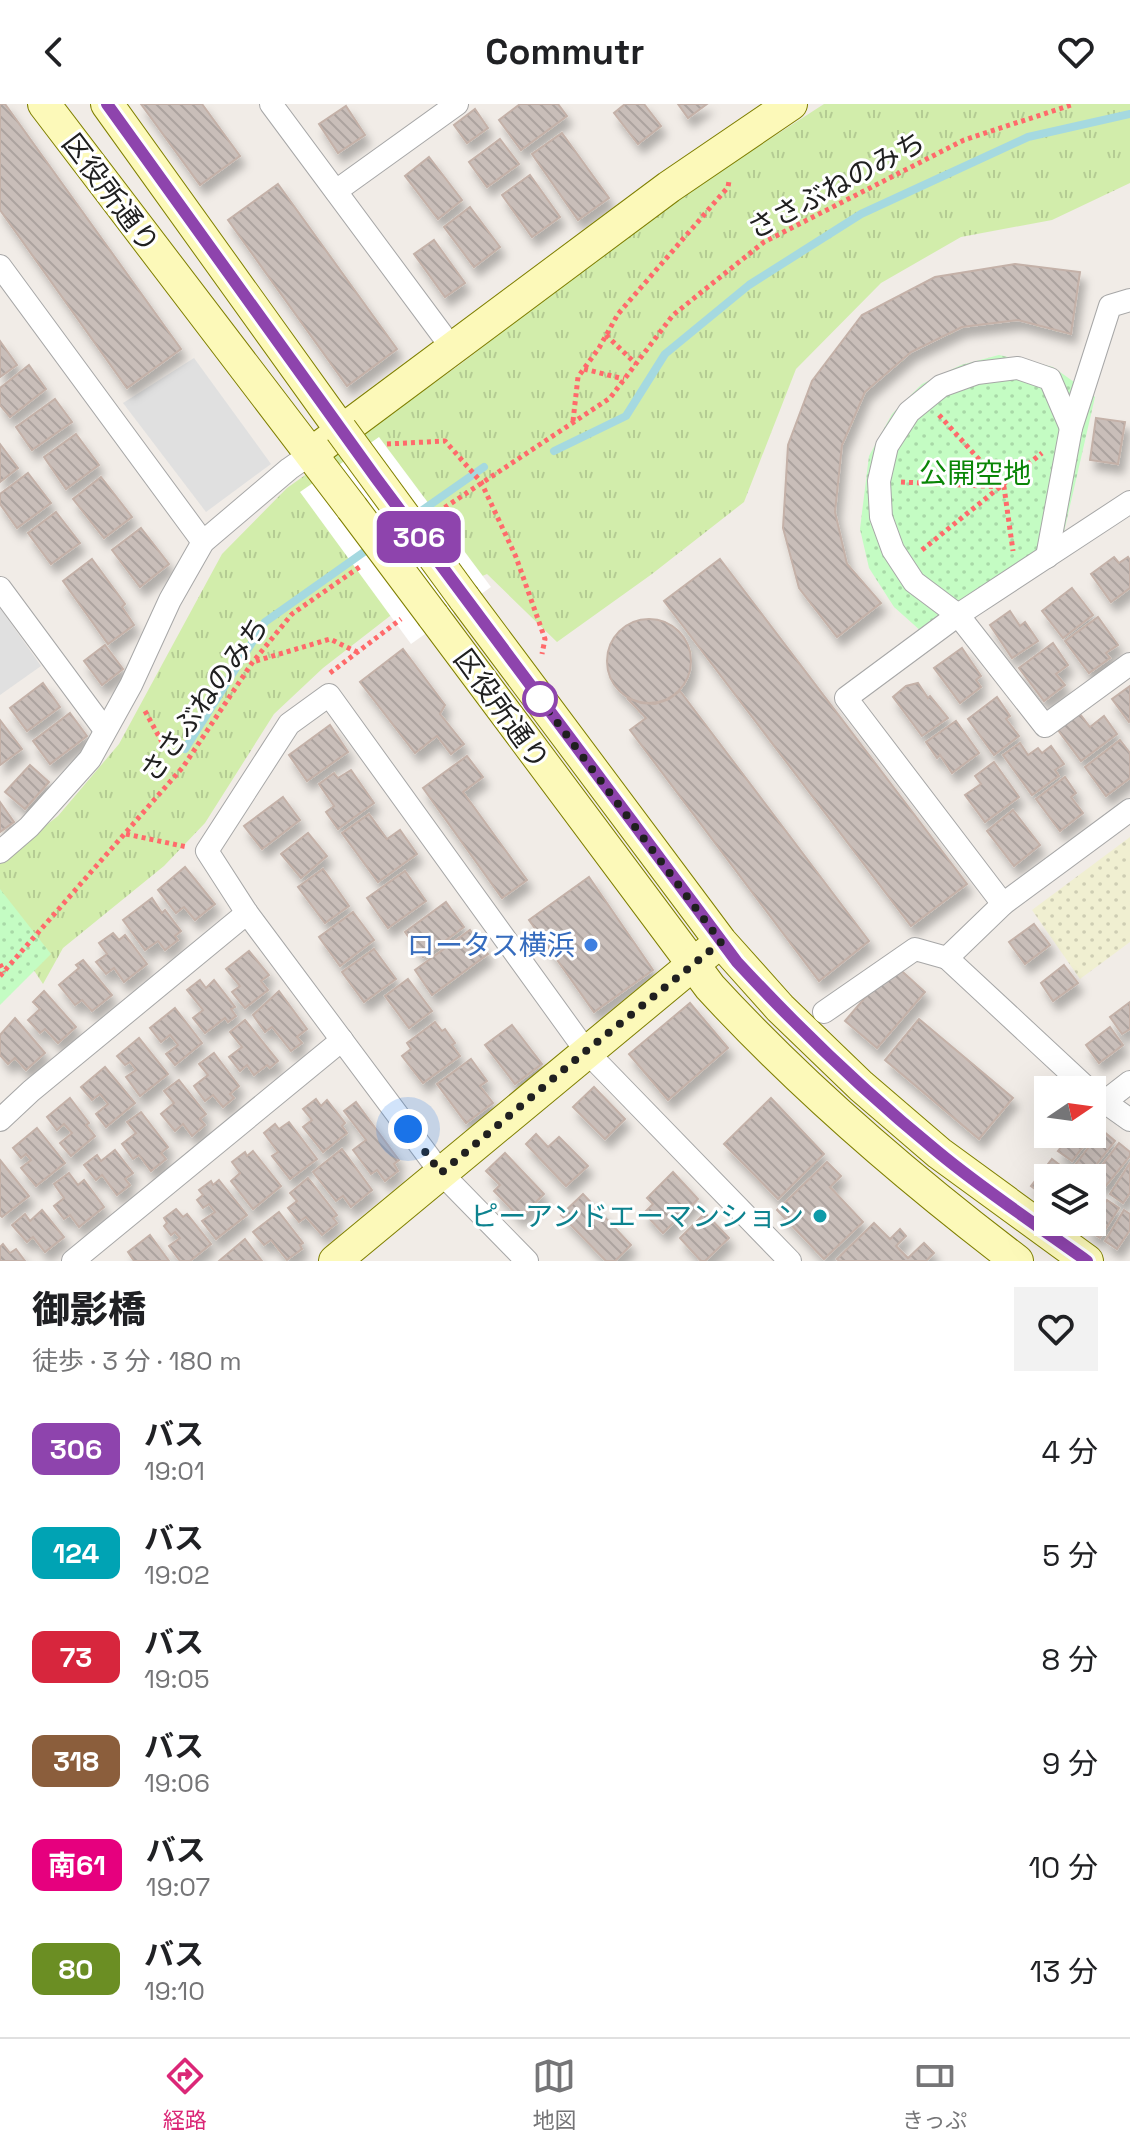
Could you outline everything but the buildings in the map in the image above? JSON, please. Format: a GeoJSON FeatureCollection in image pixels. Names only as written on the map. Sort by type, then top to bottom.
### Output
{"type":"FeatureCollection","features":[{"type":"Feature","properties":{"kind":"street","name":"区役所通り"},"geometry":{"type":"LineString","coordinates":[[44,104],[312,453],[352,508],[418,617],[692,965],[753,1034],[825,1102],[952,1212],[1017,1261]]}},
{"type":"Feature","properties":{"kind":"street","name":"区役所通り"},"geometry":{"type":"LineString","coordinates":[[107,104],[299,373],[721,942],[780,1008],[861,1086],[939,1153],[1087,1261]]}},
{"type":"Feature","properties":{"kind":"street"},"geometry":{"type":"LineString","coordinates":[[271,104],[452,348]]}},
{"type":"Feature","properties":{"kind":"street"},"geometry":{"type":"LineString","coordinates":[[336,191],[457,104]]}},
{"type":"Feature","properties":{"kind":"street"},"geometry":{"type":"LineString","coordinates":[[0,852],[29,827],[90,759],[131,685],[170,600],[203,542],[289,469],[341,430],[669,187],[791,104]]}},
{"type":"Feature","properties":{"kind":"street"},"geometry":{"type":"LineString","coordinates":[[0,266],[203,542]]}},
{"type":"Feature","properties":{"kind":"street"},"geometry":{"type":"LineString","coordinates":[[1047,557],[1071,428],[1110,306],[1130,300]]}},
{"type":"Feature","properties":{"kind":"street"},"geometry":{"type":"LineString","coordinates":[[1071,428],[1050,379],[1018,368],[977,373],[941,386],[909,412],[887,446],[879,481],[881,517],[893,550],[914,582],[958,615],[1045,726],[1130,664]]}},
{"type":"Feature","properties":{"kind":"street"},"geometry":{"type":"LineString","coordinates":[[299,373],[297,390],[314,418],[316,434],[312,453]]}},
{"type":"Feature","properties":{"kind":"street"},"geometry":{"type":"LineString","coordinates":[[341,430],[331,451],[350,485],[352,508]]}},
{"type":"Feature","properties":{"kind":"street"},"geometry":{"type":"LineString","coordinates":[[1003,904],[846,698],[958,615],[1130,502]]}},
{"type":"Feature","properties":{"kind":"street"},"geometry":{"type":"LineString","coordinates":[[0,588],[105,730]]}},
{"type":"Feature","properties":{"kind":"street"},"geometry":{"type":"LineString","coordinates":[[527,1261],[441,1173],[247,913],[207,851],[289,724],[329,695],[586,1051],[790,1261]]}},
{"type":"Feature","properties":{"kind":"street"},"geometry":{"type":"LineString","coordinates":[[947,958],[1003,904],[1130,810]]}},
{"type":"Feature","properties":{"kind":"street"},"geometry":{"type":"LineString","coordinates":[[0,1120],[247,913]]}},
{"type":"Feature","properties":{"kind":"street"},"geometry":{"type":"LineString","coordinates":[[335,1261],[721,942]]}},
{"type":"Feature","properties":{"kind":"street"},"geometry":{"type":"LineString","coordinates":[[824,1012],[915,949],[947,958],[1074,1076]]}},
{"type":"Feature","properties":{"kind":"street"},"geometry":{"type":"LineString","coordinates":[[73,1261],[342,1040]]}},
{"type":"Feature","properties":{"kind":"street"},"geometry":{"type":"LineString","coordinates":[[1106,1091],[1130,1082]]}},
{"type":"Feature","properties":{"kind":"street"},"geometry":{"type":"LineString","coordinates":[[1106,1103],[1130,1120]]}},
{"type":"Feature","properties":{"kind":"path","name":"ささぶねのみち"},"geometry":{"type":"LineString","coordinates":[[431,517],[480,481],[610,398],[673,315],[764,242],[964,140],[1074,104]]}},
{"type":"Feature","properties":{"kind":"path"},"geometry":{"type":"LineString","coordinates":[[573,422],[578,377],[633,295],[728,187],[732,144]]}},
{"type":"Feature","properties":{"kind":"path"},"geometry":{"type":"LineString","coordinates":[[606,335],[636,364]]}},
{"type":"Feature","properties":{"kind":"path"},"geometry":{"type":"LineString","coordinates":[[584,369],[624,379]]}},
{"type":"Feature","properties":{"kind":"path"},"geometry":{"type":"LineString","coordinates":[[925,399],[1004,487],[1017,576]]}},
{"type":"Feature","properties":{"kind":"path"},"geometry":{"type":"LineString","coordinates":[[376,444],[445,441],[480,481],[516,557],[545,639],[541,659]]}},
{"type":"Feature","properties":{"kind":"path"},"geometry":{"type":"LineString","coordinates":[[879,481],[1004,487]]}},
{"type":"Feature","properties":{"kind":"path"},"geometry":{"type":"LineString","coordinates":[[903,565],[1004,487]]}},
{"type":"Feature","properties":{"kind":"path","name":"ささぶねのみち"},"geometry":{"type":"LineString","coordinates":[[2,974],[183,767],[252,663],[292,614],[368,561]]}},
{"type":"Feature","properties":{"kind":"path"},"geometry":{"type":"LineString","coordinates":[[329,695],[330,671],[418,617]]}},
{"type":"Feature","properties":{"kind":"path"},"geometry":{"type":"LineString","coordinates":[[252,663],[330,639],[357,652]]}},
{"type":"Feature","properties":{"kind":"path"},"geometry":{"type":"LineString","coordinates":[[131,685],[163,744]]}},
{"type":"Feature","properties":{"kind":"path"},"geometry":{"type":"LineString","coordinates":[[125,834],[207,851]]}},
{"type":"Feature","properties":{"kind":"path"},"geometry":{"type":"LineString","coordinates":[[0,964],[2,974]]}},
{"type":"Feature","properties":{"kind":"green space"},"geometry":{"type":"Polygon","coordinates":[[[824,104],[1130,104],[1130,183],[1052,220],[961,237],[881,283],[796,369],[744,502],[652,574],[557,642],[487,574],[390,616],[323,668],[274,714],[205,823],[164,866],[63,948],[43,984],[0,919],[0,861],[58,816],[119,744],[222,554],[287,488],[458,366],[602,255],[717,173],[824,104]]]}},
{"type":"Feature","properties":{"kind":"green space","name":"公開空地"},"geometry":{"type":"Polygon","coordinates":[[[999,355],[1053,367],[1095,397],[1064,532],[922,632],[894,607],[869,568],[860,529],[869,456],[892,414],[922,384],[961,365],[999,355]]]}},
{"type":"Feature","properties":{"kind":"green space"},"geometry":{"type":"Polygon","coordinates":[[[1130,837],[1130,942],[1080,979],[1032,910],[1130,837]]]}},
{"type":"Feature","properties":{"kind":"green space"},"geometry":{"type":"Polygon","coordinates":[[[0,889],[51,954],[0,1005],[0,889]]]}},
{"type":"Feature","properties":{"kind":"shaded area"},"geometry":{"type":"Polygon","coordinates":[[[194,358],[271,464],[206,512],[123,403],[194,358]]]}},
{"type":"Feature","properties":{"kind":"shaded area"},"geometry":{"type":"Polygon","coordinates":[[[0,608],[41,666],[0,695],[0,608]]]}},
{"type":"Feature","properties":{"kind":"pier"},"geometry":{"type":"Polygon","coordinates":[[[379,437],[491,587],[411,644],[300,492],[379,437]]]}},
{"type":"Feature","properties":{"kind":"waterway"},"geometry":{"type":"LineString","coordinates":[[554,451],[626,416],[665,354],[749,285],[861,214],[1028,137],[1130,114]]}},
{"type":"Feature","properties":{"kind":"waterway"},"geometry":{"type":"LineString","coordinates":[[414,516],[484,467]]}},
{"type":"Feature","properties":{"kind":"waterway"},"geometry":{"type":"LineString","coordinates":[[185,749],[265,622],[371,547]]}},
{"type":"Feature","properties":{"kind":"bus line","name":"306"},"geometry":{"type":"LineString","coordinates":[[107,104],[376,478],[737,962],[861,1086],[939,1153],[1087,1261]]}},
{"type":"Feature","properties":{"kind":"place","name":"ロータス横浜"},"geometry":{"type":"Point","coordinates":[591,945]}},
{"type":"Feature","properties":{"kind":"place","name":"ピーアンドエーマンション"},"geometry":{"type":"Point","coordinates":[820,1216]}},
{"type":"Feature","properties":{"kind":"route"},"geometry":{"type":"LineString","coordinates":[[408,1129],[441,1173],[721,942],[533,690],[540,699]]}}]}
